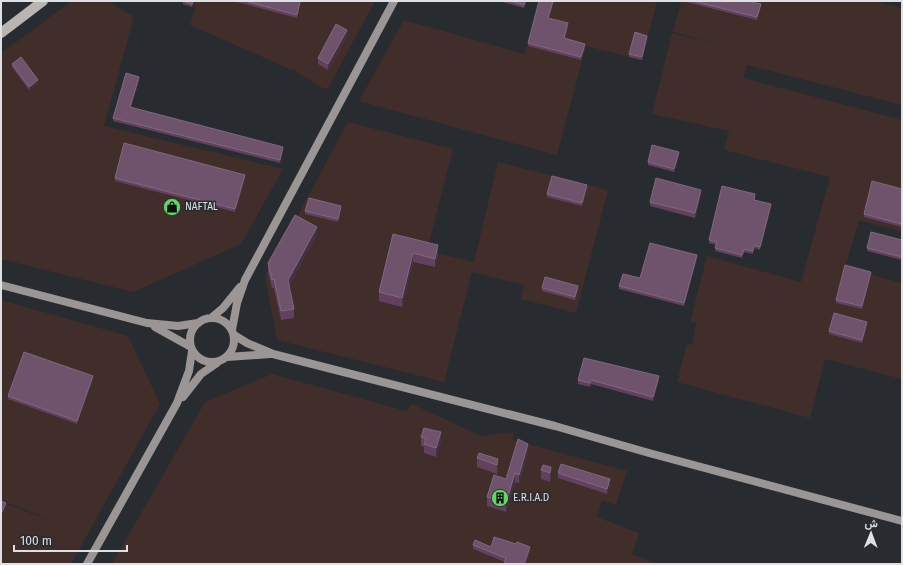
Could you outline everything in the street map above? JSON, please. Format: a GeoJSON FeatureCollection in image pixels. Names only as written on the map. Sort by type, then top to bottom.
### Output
{"type":"FeatureCollection","features":[{"type":"Feature","properties":{"kind":"main road"},"geometry":{"type":"LineString","coordinates":[[1,33],[43,1]]}},
{"type":"Feature","properties":{"kind":"street"},"geometry":{"type":"LineString","coordinates":[[227,357],[234,345],[233,332],[237,303],[245,280],[394,1]]}},
{"type":"Feature","properties":{"kind":"street"},"geometry":{"type":"LineString","coordinates":[[1,285],[147,323],[178,326],[198,323],[211,318],[228,302],[245,280]]}},
{"type":"Feature","properties":{"kind":"street"},"geometry":{"type":"LineString","coordinates":[[211,318],[221,320],[247,343],[273,354],[555,426],[649,454],[902,521]]}},
{"type":"Feature","properties":{"kind":"street"},"geometry":{"type":"LineString","coordinates":[[147,323],[172,335],[191,349],[203,361],[218,362]]}},
{"type":"Feature","properties":{"kind":"street"},"geometry":{"type":"LineString","coordinates":[[177,404],[189,371],[191,349],[190,336],[198,323]]}},
{"type":"Feature","properties":{"kind":"street"},"geometry":{"type":"LineString","coordinates":[[87,564],[177,404],[201,374],[227,357],[273,354]]}},
{"type":"Feature","properties":{"kind":"shaded area"},"geometry":{"type":"Polygon","coordinates":[[[72,1],[108,1],[134,17],[104,126],[283,169],[241,244],[133,292],[1,259],[1,53],[72,1]]]}},
{"type":"Feature","properties":{"kind":"shaded area"},"geometry":{"type":"Polygon","coordinates":[[[177,1],[375,1],[328,88],[324,89],[297,72],[296,69],[292,70],[190,25],[196,6],[183,5],[183,3],[177,1]]]}},
{"type":"Feature","properties":{"kind":"shaded area"},"geometry":{"type":"Polygon","coordinates":[[[540,1],[657,1],[642,60],[586,46],[557,155],[359,101],[404,20],[524,54],[540,1]]]}},
{"type":"Feature","properties":{"kind":"shaded area"},"geometry":{"type":"Polygon","coordinates":[[[681,1],[874,1],[902,8],[902,105],[747,65],[743,78],[902,120],[902,232],[859,220],[845,268],[902,283],[902,379],[825,359],[810,418],[677,382],[687,344],[692,345],[696,322],[690,322],[707,256],[801,282],[830,177],[724,150],[729,131],[652,114],[672,33],[728,47],[673,32],[681,1]]]}},
{"type":"Feature","properties":{"kind":"shaded area"},"geometry":{"type":"Polygon","coordinates":[[[348,122],[453,149],[427,251],[474,262],[498,162],[608,190],[576,313],[521,299],[524,285],[472,272],[444,382],[277,340],[265,276],[348,122]]]}},
{"type":"Feature","properties":{"kind":"shaded area"},"geometry":{"type":"Polygon","coordinates":[[[1,300],[128,336],[160,404],[71,564],[1,564],[1,502],[57,523],[1,500],[1,300]]]}},
{"type":"Feature","properties":{"kind":"shaded area"},"geometry":{"type":"Polygon","coordinates":[[[272,374],[406,411],[412,404],[481,436],[514,432],[513,440],[627,471],[616,505],[602,500],[597,517],[639,533],[632,554],[658,564],[112,564],[205,402],[272,374]]]}},
{"type":"Feature","properties":{"kind":"building"},"geometry":{"type":"Polygon","coordinates":[[[183,1],[193,1],[192,4],[183,1]]]}},
{"type":"Feature","properties":{"kind":"building"},"geometry":{"type":"Polygon","coordinates":[[[245,1],[297,1],[300,2],[297,15],[245,1]]]}},
{"type":"Feature","properties":{"kind":"building"},"geometry":{"type":"Polygon","coordinates":[[[510,1],[526,1],[524,5],[510,1]]]}},
{"type":"Feature","properties":{"kind":"building"},"geometry":{"type":"Polygon","coordinates":[[[539,1],[553,1],[548,18],[568,23],[564,38],[585,44],[581,57],[528,43],[539,1]]]}},
{"type":"Feature","properties":{"kind":"building"},"geometry":{"type":"Polygon","coordinates":[[[693,1],[747,1],[761,4],[757,17],[693,1]]]}},
{"type":"Feature","properties":{"kind":"building"},"geometry":{"type":"Polygon","coordinates":[[[336,24],[347,30],[328,64],[318,58],[336,24]]]}},
{"type":"Feature","properties":{"kind":"building"},"geometry":{"type":"Polygon","coordinates":[[[635,32],[647,36],[642,57],[629,54],[635,32]]]}},
{"type":"Feature","properties":{"kind":"building"},"geometry":{"type":"Polygon","coordinates":[[[21,57],[38,80],[29,87],[12,64],[21,57]]]}},
{"type":"Feature","properties":{"kind":"building"},"geometry":{"type":"Polygon","coordinates":[[[126,73],[139,77],[130,107],[283,147],[280,160],[113,118],[126,73]]]}},
{"type":"Feature","properties":{"kind":"building"},"geometry":{"type":"Polygon","coordinates":[[[124,143],[245,175],[235,209],[115,178],[124,143]]]}},
{"type":"Feature","properties":{"kind":"building"},"geometry":{"type":"Polygon","coordinates":[[[652,145],[679,152],[674,169],[648,162],[652,145]]]}},
{"type":"Feature","properties":{"kind":"building"},"geometry":{"type":"Polygon","coordinates":[[[552,176],[587,185],[582,203],[547,194],[552,176]]]}},
{"type":"Feature","properties":{"kind":"building"},"geometry":{"type":"Polygon","coordinates":[[[656,178],[701,190],[695,213],[650,202],[656,178]]]}},
{"type":"Feature","properties":{"kind":"building"},"geometry":{"type":"Polygon","coordinates":[[[872,181],[902,189],[902,224],[864,214],[872,181]]]}},
{"type":"Feature","properties":{"kind":"building"},"geometry":{"type":"Polygon","coordinates":[[[722,186],[755,194],[754,200],[771,204],[760,247],[754,245],[753,251],[744,249],[742,255],[715,248],[717,242],[709,240],[722,186]]]}},
{"type":"Feature","properties":{"kind":"building"},"geometry":{"type":"Polygon","coordinates":[[[309,198],[341,206],[338,219],[305,211],[309,198]]]}},
{"type":"Feature","properties":{"kind":"building"},"geometry":{"type":"Polygon","coordinates":[[[295,215],[317,227],[288,280],[294,309],[281,311],[274,279],[272,280],[268,263],[295,215]]]}},
{"type":"Feature","properties":{"kind":"building"},"geometry":{"type":"Polygon","coordinates":[[[871,232],[902,240],[902,257],[867,248],[871,232]]]}},
{"type":"Feature","properties":{"kind":"building"},"geometry":{"type":"Polygon","coordinates":[[[393,234],[438,245],[435,259],[413,253],[402,298],[379,292],[393,234]]]}},
{"type":"Feature","properties":{"kind":"building"},"geometry":{"type":"Polygon","coordinates":[[[650,243],[697,255],[684,303],[619,286],[623,274],[640,278],[650,243]]]}},
{"type":"Feature","properties":{"kind":"building"},"geometry":{"type":"Polygon","coordinates":[[[845,265],[871,272],[862,306],[836,300],[845,265]]]}},
{"type":"Feature","properties":{"kind":"building"},"geometry":{"type":"Polygon","coordinates":[[[545,277],[578,286],[575,297],[542,288],[545,277]]]}},
{"type":"Feature","properties":{"kind":"building"},"geometry":{"type":"Polygon","coordinates":[[[834,313],[867,322],[862,340],[829,331],[834,313]]]}},
{"type":"Feature","properties":{"kind":"building"},"geometry":{"type":"Polygon","coordinates":[[[24,352],[93,376],[77,421],[8,396],[24,352]]]}},
{"type":"Feature","properties":{"kind":"building"},"geometry":{"type":"Polygon","coordinates":[[[584,358],[659,376],[653,397],[591,380],[590,383],[578,380],[584,358]]]}},
{"type":"Feature","properties":{"kind":"building"},"geometry":{"type":"Polygon","coordinates":[[[424,428],[441,432],[436,448],[424,444],[426,439],[421,437],[424,428]]]}},
{"type":"Feature","properties":{"kind":"building"},"geometry":{"type":"Polygon","coordinates":[[[518,439],[528,444],[519,475],[515,473],[506,503],[487,497],[494,475],[506,479],[518,439]]]}},
{"type":"Feature","properties":{"kind":"building"},"geometry":{"type":"Polygon","coordinates":[[[479,453],[498,459],[497,465],[477,458],[479,453]]]}},
{"type":"Feature","properties":{"kind":"building"},"geometry":{"type":"Polygon","coordinates":[[[561,464],[610,479],[607,489],[558,473],[561,464]]]}},
{"type":"Feature","properties":{"kind":"building"},"geometry":{"type":"Polygon","coordinates":[[[543,465],[551,467],[550,473],[541,470],[543,465]]]}},
{"type":"Feature","properties":{"kind":"building"},"geometry":{"type":"Polygon","coordinates":[[[1,501],[6,503],[1,514],[1,501]]]}},
{"type":"Feature","properties":{"kind":"building"},"geometry":{"type":"Polygon","coordinates":[[[494,537],[516,544],[517,542],[530,547],[524,564],[504,564],[506,558],[473,545],[475,540],[491,547],[494,537]]]}},
{"type":"Feature","properties":{"kind":"place","name":"NAFTAL"},"geometry":{"type":"Point","coordinates":[172,207]}},
{"type":"Feature","properties":{"kind":"place","name":"E.R.I.A.D"},"geometry":{"type":"Point","coordinates":[500,498]}}]}
